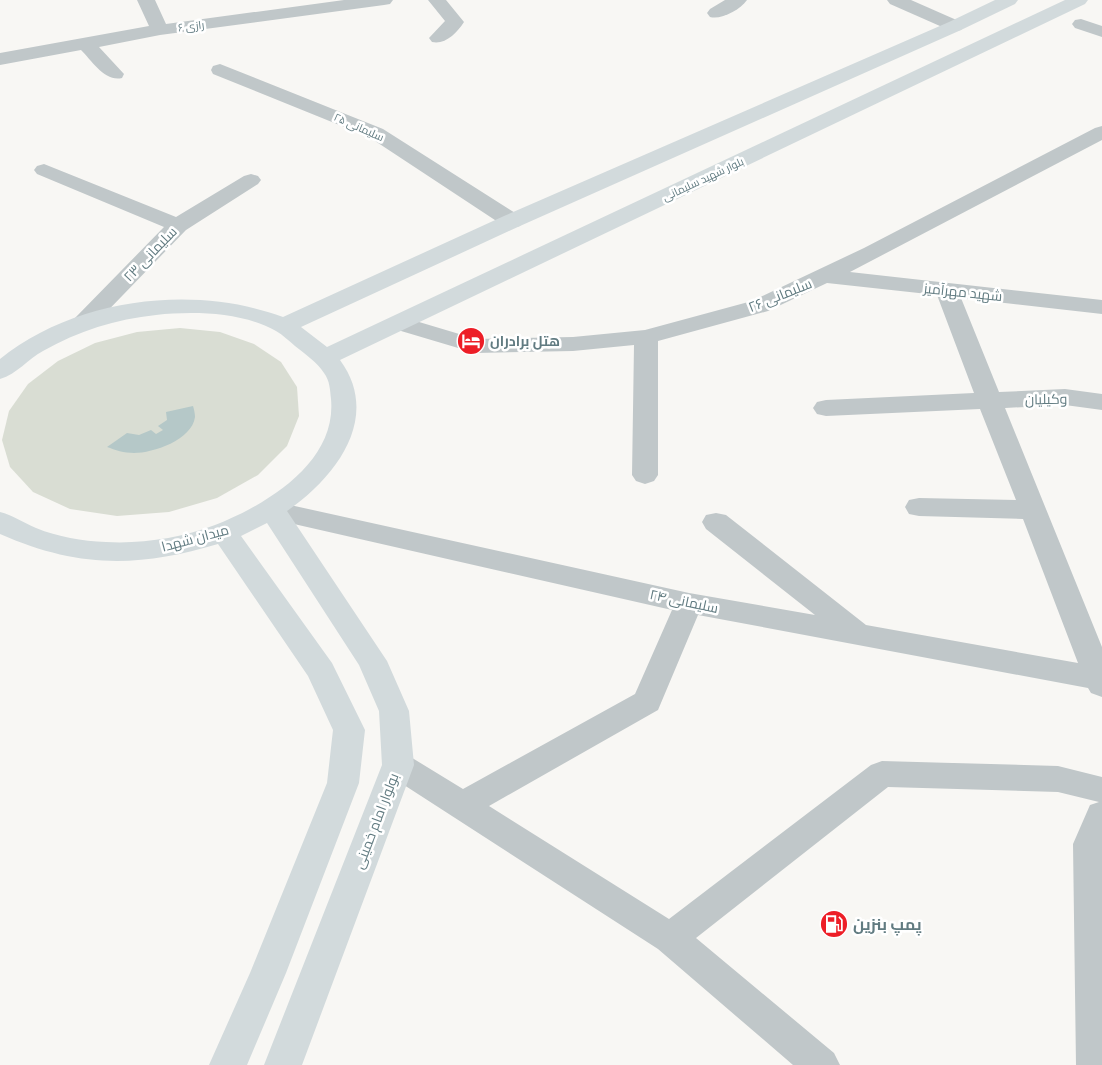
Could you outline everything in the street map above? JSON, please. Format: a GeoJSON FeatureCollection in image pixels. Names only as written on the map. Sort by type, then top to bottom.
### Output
{"type":"FeatureCollection","features":[{"type":"Feature","properties":{"kind":"main road"},"geometry":{"type":"LineString","coordinates":[[284,326],[512,221],[955,26],[1009,0]]}},
{"type":"Feature","properties":{"kind":"main road","name":"بلوار شهید سلیمانی"},"geometry":{"type":"LineString","coordinates":[[326,357],[1079,0]]}},
{"type":"Feature","properties":{"kind":"main road","name":"میدان شهدا"},"geometry":{"type":"LineString","coordinates":[[0,371],[33,346],[83,323],[125,312],[168,306],[210,307],[249,313],[284,326],[326,357],[342,385],[344,416],[334,449],[309,481],[272,510],[224,532],[166,548],[106,552],[50,544],[4,525],[0,521]]}},
{"type":"Feature","properties":{"kind":"main road","name":"بولوار امام خمینی"},"geometry":{"type":"LineString","coordinates":[[272,510],[372,662],[394,711],[398,765],[283,1065]]}},
{"type":"Feature","properties":{"kind":"main road"},"geometry":{"type":"LineString","coordinates":[[224,532],[321,671],[349,730],[343,782],[268,973],[228,1065]]}},
{"type":"Feature","properties":{"kind":"street"},"geometry":{"type":"LineString","coordinates":[[146,0],[160,30]]}},
{"type":"Feature","properties":{"kind":"street","name":"رازی ۶"},"geometry":{"type":"LineString","coordinates":[[0,59],[160,30],[354,2],[384,0]]}},
{"type":"Feature","properties":{"kind":"street"},"geometry":{"type":"LineString","coordinates":[[437,0],[455,22],[438,38]]}},
{"type":"Feature","properties":{"kind":"street"},"geometry":{"type":"LineString","coordinates":[[716,13],[738,0]]}},
{"type":"Feature","properties":{"kind":"street"},"geometry":{"type":"LineString","coordinates":[[896,0],[955,26]]}},
{"type":"Feature","properties":{"kind":"street"},"geometry":{"type":"LineString","coordinates":[[1081,24],[1102,32]]}},
{"type":"Feature","properties":{"kind":"street"},"geometry":{"type":"LineString","coordinates":[[86,44],[115,74]]}},
{"type":"Feature","properties":{"kind":"street","name":"سلیمانی ۲۵"},"geometry":{"type":"LineString","coordinates":[[220,70],[376,133],[512,221]]}},
{"type":"Feature","properties":{"kind":"street","name":"سلیمانی ۲۶"},"geometry":{"type":"LineString","coordinates":[[399,323],[475,346],[573,344],[646,337],[760,306],[825,276],[1102,132]]}},
{"type":"Feature","properties":{"kind":"street"},"geometry":{"type":"LineString","coordinates":[[44,170],[178,225]]}},
{"type":"Feature","properties":{"kind":"street","name":"سلیمانی ۲۳"},"geometry":{"type":"LineString","coordinates":[[83,323],[178,225],[251,180]]}},
{"type":"Feature","properties":{"kind":"street","name":"شهید مهرآمیز"},"geometry":{"type":"LineString","coordinates":[[825,276],[1102,307]]}},
{"type":"Feature","properties":{"kind":"street"},"geometry":{"type":"LineString","coordinates":[[946,290],[1032,510],[1098,668]]}},
{"type":"Feature","properties":{"kind":"street"},"geometry":{"type":"LineString","coordinates":[[645,475],[646,337]]}},
{"type":"Feature","properties":{"kind":"street","name":"وکیلیان"},"geometry":{"type":"LineString","coordinates":[[826,408],[1065,398],[1102,402]]}},
{"type":"Feature","properties":{"kind":"street"},"geometry":{"type":"LineString","coordinates":[[919,507],[1032,510]]}},
{"type":"Feature","properties":{"kind":"street","name":"سلیمانی ۲۴"},"geometry":{"type":"LineString","coordinates":[[272,510],[689,603],[860,635],[1098,668]]}},
{"type":"Feature","properties":{"kind":"street"},"geometry":{"type":"LineString","coordinates":[[716,522],[860,635]]}},
{"type":"Feature","properties":{"kind":"street"},"geometry":{"type":"LineString","coordinates":[[461,806],[646,702],[689,603]]}},
{"type":"Feature","properties":{"kind":"street"},"geometry":{"type":"LineString","coordinates":[[398,765],[670,938],[821,1065]]}},
{"type":"Feature","properties":{"kind":"street"},"geometry":{"type":"LineString","coordinates":[[670,938],[882,774],[1058,780],[1102,790]]}},
{"type":"Feature","properties":{"kind":"street"},"geometry":{"type":"LineString","coordinates":[[1095,1065],[1090,844],[1102,815]]}},
{"type":"Feature","properties":{"kind":"shaded area"},"geometry":{"type":"Polygon","coordinates":[[[180,328],[220,332],[254,344],[281,362],[297,387],[299,416],[287,446],[258,475],[217,498],[169,512],[117,516],[70,509],[33,492],[10,467],[2,440],[9,411],[28,384],[58,361],[95,343],[137,332],[180,328]]]}},
{"type":"Feature","properties":{"kind":"shaded area"},"geometry":{"type":"Polygon","coordinates":[[[193,406],[195,417],[192,425],[187,432],[170,444],[151,451],[134,453],[107,447],[127,433],[139,435],[151,430],[156,434],[163,430],[158,426],[167,420],[166,412],[193,406]]]}},
{"type":"Feature","properties":{"kind":"place","name":"هتل برادران"},"geometry":{"type":"Point","coordinates":[471,341]}},
{"type":"Feature","properties":{"kind":"place","name":"پمپ بنزین"},"geometry":{"type":"Point","coordinates":[834,924]}}]}
